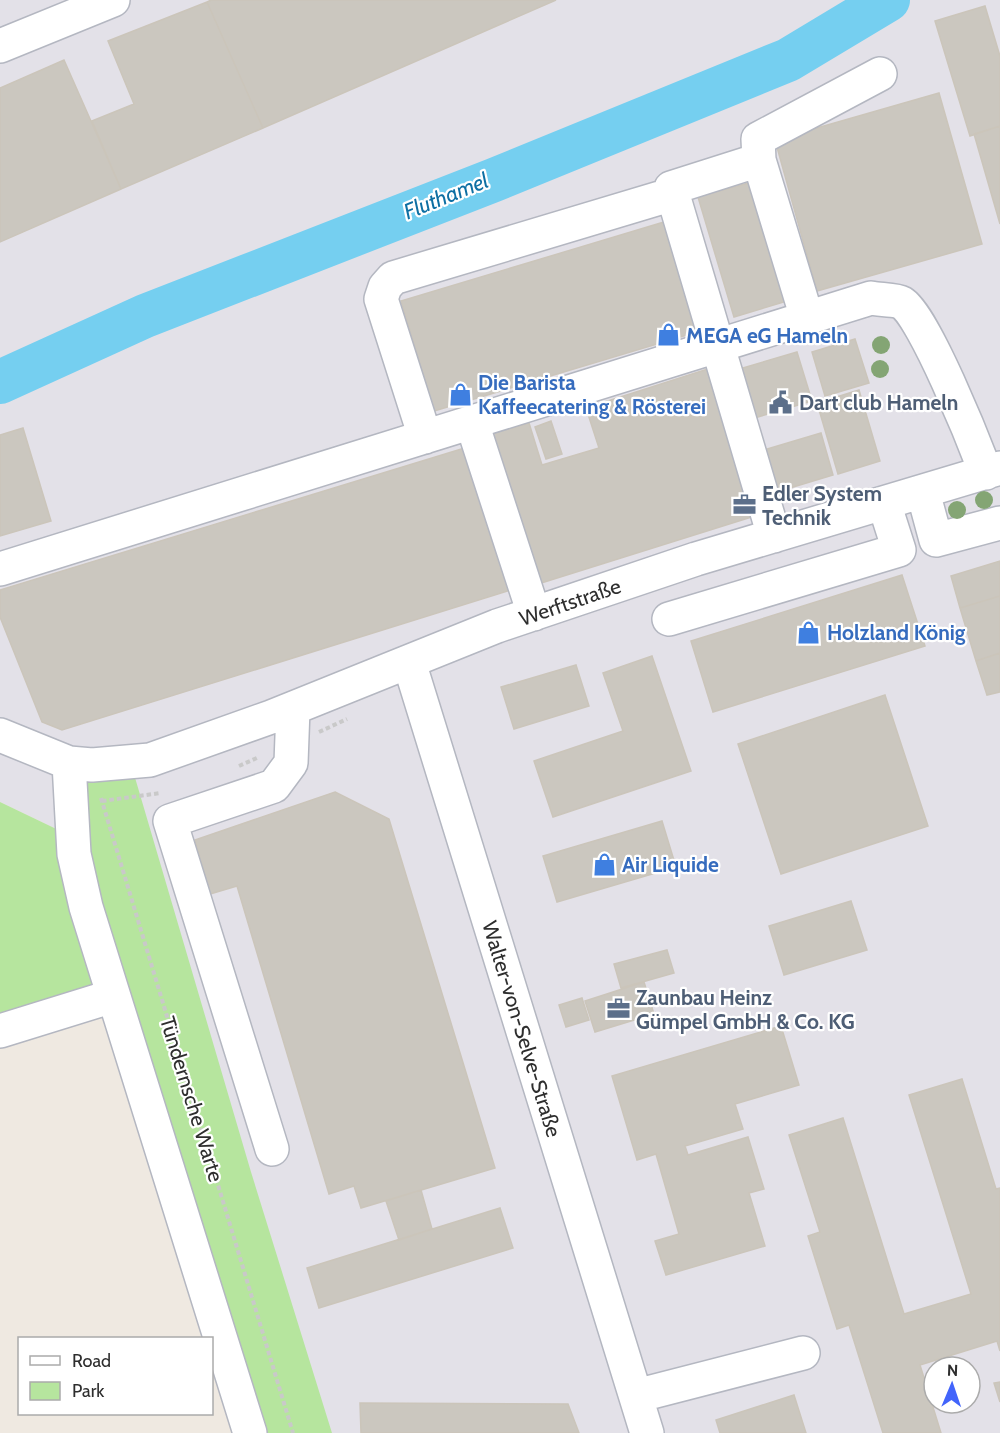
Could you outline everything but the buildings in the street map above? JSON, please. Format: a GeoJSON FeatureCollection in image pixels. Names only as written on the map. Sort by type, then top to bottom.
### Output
{"type":"FeatureCollection","features":[{"type":"Feature","properties":{"kind":"street"},"geometry":{"type":"LineString","coordinates":[[0,46],[113,0]]}},
{"type":"Feature","properties":{"kind":"street"},"geometry":{"type":"LineString","coordinates":[[807,318],[759,160],[758,139],[880,74]]}},
{"type":"Feature","properties":{"kind":"street"},"geometry":{"type":"LineString","coordinates":[[759,160],[671,188],[774,536]]}},
{"type":"Feature","properties":{"kind":"street"},"geometry":{"type":"LineString","coordinates":[[425,437],[381,299],[385,287],[393,279],[673,194]]}},
{"type":"Feature","properties":{"kind":"street"},"geometry":{"type":"LineString","coordinates":[[0,569],[871,298],[902,303],[917,319],[970,432],[993,471]]}},
{"type":"Feature","properties":{"kind":"street"},"geometry":{"type":"LineString","coordinates":[[472,423],[534,614]]}},
{"type":"Feature","properties":{"kind":"street","name":"Werftstraße"},"geometry":{"type":"LineString","coordinates":[[80,764],[150,760],[293,709],[534,614],[696,559],[993,471]]}},
{"type":"Feature","properties":{"kind":"street"},"geometry":{"type":"LineString","coordinates":[[923,492],[936,540],[1000,523]]}},
{"type":"Feature","properties":{"kind":"street"},"geometry":{"type":"LineString","coordinates":[[669,619],[899,550],[884,503]]}},
{"type":"Feature","properties":{"kind":"street","name":"Walter-von-Selve-Straße"},"geometry":{"type":"LineString","coordinates":[[409,662],[647,1433]]}},
{"type":"Feature","properties":{"kind":"street"},"geometry":{"type":"LineString","coordinates":[[272,1149],[170,821],[274,786],[291,762],[293,709]]}},
{"type":"Feature","properties":{"kind":"street"},"geometry":{"type":"LineString","coordinates":[[0,735],[80,764]]}},
{"type":"Feature","properties":{"kind":"street","name":"Tündernsche Warte"},"geometry":{"type":"LineString","coordinates":[[80,764],[74,854],[86,907],[250,1433]]}},
{"type":"Feature","properties":{"kind":"street"},"geometry":{"type":"LineString","coordinates":[[0,1031],[113,996]]}},
{"type":"Feature","properties":{"kind":"street"},"geometry":{"type":"LineString","coordinates":[[636,1396],[803,1353]]}},
{"type":"Feature","properties":{"kind":"path","name":"Tündernsche Warte"},"geometry":{"type":"LineString","coordinates":[[80,764],[293,1433]]}},
{"type":"Feature","properties":{"kind":"shaded area"},"geometry":{"type":"Polygon","coordinates":[[[0,0],[1000,0],[1000,1433],[265,1433],[73,837],[0,802],[0,0]]]}},
{"type":"Feature","properties":{"kind":"green space"},"geometry":{"type":"Polygon","coordinates":[[[131,764],[251,1172],[332,1433],[252,1433],[115,995],[71,765],[131,764]]]}},
{"type":"Feature","properties":{"kind":"green space"},"geometry":{"type":"Polygon","coordinates":[[[0,802],[73,837],[113,996],[0,1031],[0,802]]]}},
{"type":"Feature","properties":{"kind":"waterway","name":"Fluthamel"},"geometry":{"type":"LineString","coordinates":[[0,382],[145,316],[494,180],[788,60],[888,0]]}},
{"type":"Feature","properties":{"kind":"place","name":"MEGA eG Hameln"},"geometry":{"type":"Point","coordinates":[668,335]}},
{"type":"Feature","properties":{"kind":"place","name":"Die Barista Kaffeecatering & Rösterei"},"geometry":{"type":"Point","coordinates":[460,394]}},
{"type":"Feature","properties":{"kind":"place","name":"Dart club Hameln"},"geometry":{"type":"Point","coordinates":[781,402]}},
{"type":"Feature","properties":{"kind":"place","name":"Edler System Technik"},"geometry":{"type":"Point","coordinates":[744,505]}},
{"type":"Feature","properties":{"kind":"place","name":"Holzland König"},"geometry":{"type":"Point","coordinates":[809,632]}},
{"type":"Feature","properties":{"kind":"place","name":"Air Liquide"},"geometry":{"type":"Point","coordinates":[604,864]}},
{"type":"Feature","properties":{"kind":"place","name":"Zaunbau Heinz Gümpel GmbH & Co. KG"},"geometry":{"type":"Point","coordinates":[618,1009]}}]}
